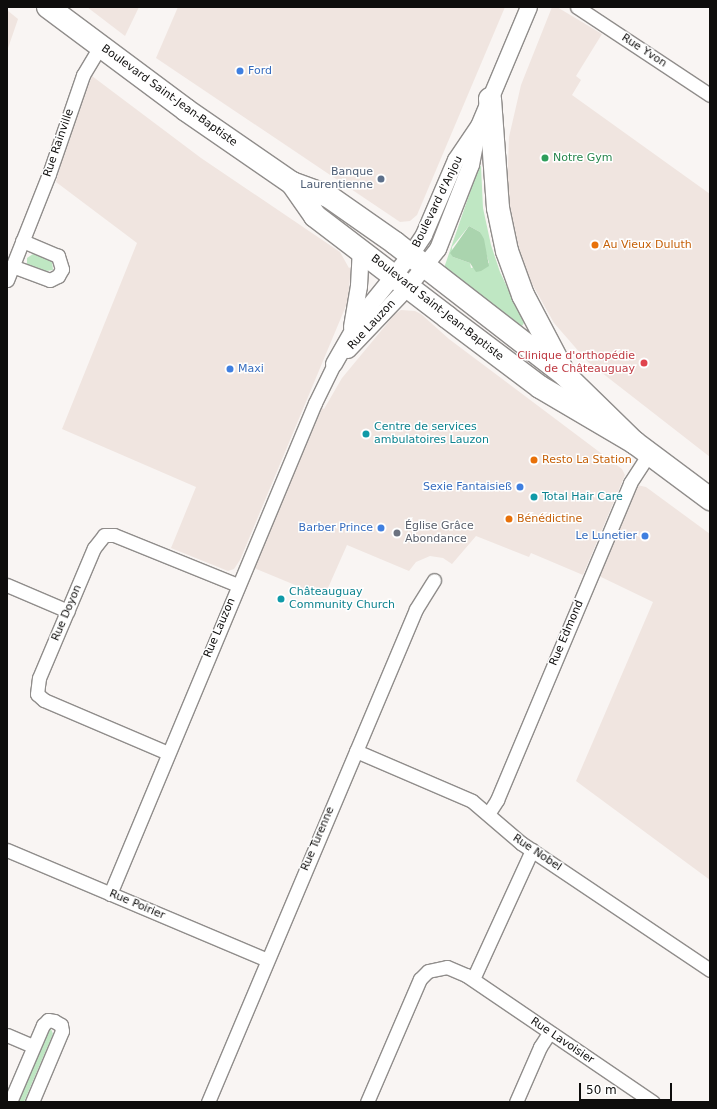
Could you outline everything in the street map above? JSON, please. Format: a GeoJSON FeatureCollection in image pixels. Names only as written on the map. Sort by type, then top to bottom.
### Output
{"type":"FeatureCollection","features":[{"type":"Feature","properties":{"kind":"highway","name":"Boulevard Saint-Jean-Baptiste"},"geometry":{"type":"LineString","coordinates":[[48,7],[100,47],[292,183],[328,196],[418,262],[565,375],[642,449]]}},
{"type":"Feature","properties":{"kind":"highway"},"geometry":{"type":"LineString","coordinates":[[490,99],[498,208],[507,251],[523,295],[565,375]]}},
{"type":"Feature","properties":{"kind":"highway","name":"Boulevard Saint-Jean-Baptiste"},"geometry":{"type":"LineString","coordinates":[[292,183],[315,216],[361,249],[540,387],[642,449],[710,499]]}},
{"type":"Feature","properties":{"kind":"street","name":"Boulevard d'Anjou"},"geometry":{"type":"LineString","coordinates":[[402,281],[418,262],[424,235],[456,160],[478,126],[529,7]]}},
{"type":"Feature","properties":{"kind":"street","name":"Rue Yvon"},"geometry":{"type":"LineString","coordinates":[[577,7],[710,95]]}},
{"type":"Feature","properties":{"kind":"street","name":"Rue Rainville"},"geometry":{"type":"LineString","coordinates":[[7,280],[80,82],[89,62],[100,47]]}},
{"type":"Feature","properties":{"kind":"street"},"geometry":{"type":"LineString","coordinates":[[12,266],[50,280],[58,276],[62,269],[58,256],[22,241]]}},
{"type":"Feature","properties":{"kind":"street"},"geometry":{"type":"LineString","coordinates":[[350,336],[359,286],[361,249]]}},
{"type":"Feature","properties":{"kind":"street","name":"Rue Lauzon"},"geometry":{"type":"LineString","coordinates":[[110,894],[238,585],[334,364],[362,315],[402,281]]}},
{"type":"Feature","properties":{"kind":"street","name":"Rue Lauzon"},"geometry":{"type":"LineString","coordinates":[[334,364],[402,281]]}},
{"type":"Feature","properties":{"kind":"street","name":"Rue Edmond"},"geometry":{"type":"LineString","coordinates":[[488,814],[497,800],[630,483],[642,449]]}},
{"type":"Feature","properties":{"kind":"street","name":"Rue Doyon"},"geometry":{"type":"LineString","coordinates":[[168,753],[49,703],[38,694],[40,678],[96,543],[100,537],[109,534],[238,585]]}},
{"type":"Feature","properties":{"kind":"street","name":"Rue Turenne"},"geometry":{"type":"LineString","coordinates":[[208,1102],[416,609],[434,580]]}},
{"type":"Feature","properties":{"kind":"street"},"geometry":{"type":"LineString","coordinates":[[7,585],[68,611]]}},
{"type":"Feature","properties":{"kind":"street","name":"Rue Nobel"},"geometry":{"type":"LineString","coordinates":[[356,751],[472,801],[505,831],[710,970]]}},
{"type":"Feature","properties":{"kind":"street","name":"Rue Poirier"},"geometry":{"type":"LineString","coordinates":[[7,850],[267,960]]}},
{"type":"Feature","properties":{"kind":"street"},"geometry":{"type":"LineString","coordinates":[[473,980],[532,850]]}},
{"type":"Feature","properties":{"kind":"street","name":"Rue Lavoisier"},"geometry":{"type":"LineString","coordinates":[[367,1102],[424,974],[434,968],[447,967],[473,980],[652,1102]]}},
{"type":"Feature","properties":{"kind":"street"},"geometry":{"type":"LineString","coordinates":[[10,1102],[33,1046],[45,1022],[51,1020],[60,1025],[60,1036],[32,1102]]}},
{"type":"Feature","properties":{"kind":"street"},"geometry":{"type":"LineString","coordinates":[[516,1102],[540,1047],[549,1033]]}},
{"type":"Feature","properties":{"kind":"street"},"geometry":{"type":"LineString","coordinates":[[7,1035],[33,1046]]}},
{"type":"Feature","properties":{"kind":"shaded area"},"geometry":{"type":"Polygon","coordinates":[[[87,7],[139,7],[125,36],[87,7]]]}},
{"type":"Feature","properties":{"kind":"shaded area"},"geometry":{"type":"Polygon","coordinates":[[[178,7],[505,7],[417,215],[410,221],[400,222],[156,58],[178,7]]]}},
{"type":"Feature","properties":{"kind":"shaded area"},"geometry":{"type":"Polygon","coordinates":[[[552,7],[557,7],[602,34],[576,76],[581,80],[572,95],[710,194],[710,457],[588,362],[554,323],[531,282],[522,262],[507,193],[509,137],[521,85],[552,7]]]}},
{"type":"Feature","properties":{"kind":"shaded area"},"geometry":{"type":"Polygon","coordinates":[[[7,10],[18,19],[7,51],[7,10]]]}},
{"type":"Feature","properties":{"kind":"shaded area"},"geometry":{"type":"Polygon","coordinates":[[[92,76],[201,158],[340,252],[349,268],[351,267],[348,301],[240,560],[234,569],[228,571],[171,548],[196,487],[62,429],[137,243],[56,182],[67,140],[92,76]]]}},
{"type":"Feature","properties":{"kind":"shaded area"},"geometry":{"type":"Polygon","coordinates":[[[401,310],[415,311],[421,314],[449,339],[622,469],[625,475],[583,575],[531,553],[529,557],[476,536],[452,564],[443,558],[430,556],[416,562],[409,571],[347,545],[324,597],[254,568],[322,408],[324,409],[342,378],[395,314],[401,310]]]}},
{"type":"Feature","properties":{"kind":"shaded area"},"geometry":{"type":"Polygon","coordinates":[[[637,485],[646,487],[710,534],[710,880],[576,781],[653,602],[599,576],[637,485]]]}},
{"type":"Feature","properties":{"kind":"green space"},"geometry":{"type":"Polygon","coordinates":[[[479,166],[481,166],[483,208],[491,245],[500,272],[524,323],[522,326],[444,268],[479,166]],[[469,226],[452,247],[453,257],[470,263],[471,268],[489,263],[480,232],[469,226]]]}},
{"type":"Feature","properties":{"kind":"green space"},"geometry":{"type":"Polygon","coordinates":[[[469,226],[480,232],[484,239],[489,266],[481,271],[476,272],[470,263],[453,257],[450,253],[469,226]]]}},
{"type":"Feature","properties":{"kind":"green space"},"geometry":{"type":"Polygon","coordinates":[[[33,254],[52,261],[53,270],[46,271],[27,264],[27,258],[33,254]]]}},
{"type":"Feature","properties":{"kind":"green space"},"geometry":{"type":"Polygon","coordinates":[[[51,1029],[53,1034],[24,1102],[18,1102],[47,1030],[51,1029]]]}},
{"type":"Feature","properties":{"kind":"place","name":"Ford"},"geometry":{"type":"Point","coordinates":[240,71]}},
{"type":"Feature","properties":{"kind":"place","name":"Notre Gym"},"geometry":{"type":"Point","coordinates":[545,158]}},
{"type":"Feature","properties":{"kind":"place","name":"Banque Laurentienne"},"geometry":{"type":"Point","coordinates":[381,179]}},
{"type":"Feature","properties":{"kind":"place","name":"Au Vieux Duluth"},"geometry":{"type":"Point","coordinates":[595,245]}},
{"type":"Feature","properties":{"kind":"place","name":"Clinique d'orthopédie de Châteauguay"},"geometry":{"type":"Point","coordinates":[644,363]}},
{"type":"Feature","properties":{"kind":"place","name":"Maxi"},"geometry":{"type":"Point","coordinates":[230,369]}},
{"type":"Feature","properties":{"kind":"place","name":"Centre de services ambulatoires Lauzon"},"geometry":{"type":"Point","coordinates":[366,434]}},
{"type":"Feature","properties":{"kind":"place","name":"Resto La Station"},"geometry":{"type":"Point","coordinates":[534,460]}},
{"type":"Feature","properties":{"kind":"place","name":"Sexie Fantaisieß"},"geometry":{"type":"Point","coordinates":[520,487]}},
{"type":"Feature","properties":{"kind":"place","name":"Total Hair Care"},"geometry":{"type":"Point","coordinates":[534,497]}},
{"type":"Feature","properties":{"kind":"place","name":"Bénédictine"},"geometry":{"type":"Point","coordinates":[509,519]}},
{"type":"Feature","properties":{"kind":"place","name":"Barber Prince"},"geometry":{"type":"Point","coordinates":[381,528]}},
{"type":"Feature","properties":{"kind":"place","name":"Église Grâce Abondance"},"geometry":{"type":"Point","coordinates":[397,533]}},
{"type":"Feature","properties":{"kind":"place","name":"Le Lunetier"},"geometry":{"type":"Point","coordinates":[645,536]}},
{"type":"Feature","properties":{"kind":"place","name":"Châteauguay Community Church"},"geometry":{"type":"Point","coordinates":[281,599]}}]}
